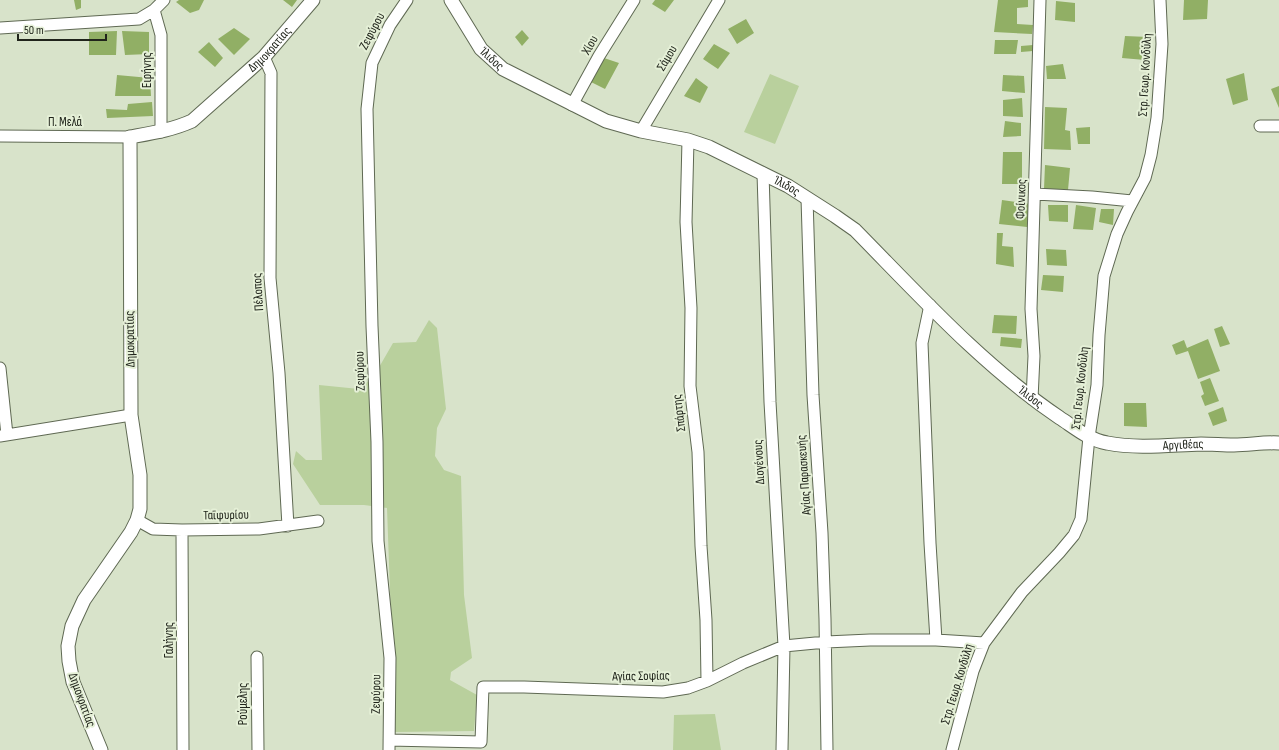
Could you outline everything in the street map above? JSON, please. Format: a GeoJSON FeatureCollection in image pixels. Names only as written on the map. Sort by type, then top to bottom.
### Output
{"type":"FeatureCollection","features":[{"type":"Feature","properties":{"kind":"street"},"geometry":{"type":"LineString","coordinates":[[0,28],[138,19],[154,10],[164,0]]}},
{"type":"Feature","properties":{"kind":"street","name":"Δημοκρατίας"},"geometry":{"type":"LineString","coordinates":[[101,750],[74,682],[68,653],[70,636],[84,600],[137,520],[141,500],[140,475],[131,415],[130,137],[161,132],[192,121],[264,57],[313,0]]}},
{"type":"Feature","properties":{"kind":"street","name":"Ζεφύρου"},"geometry":{"type":"LineString","coordinates":[[389,745],[390,658],[378,541],[377,442],[372,326],[367,109],[372,63],[390,25],[407,0]]}},
{"type":"Feature","properties":{"kind":"street","name":"Ίλιδος"},"geometry":{"type":"LineString","coordinates":[[452,0],[481,49],[503,69],[606,121],[641,131],[688,140],[709,147],[763,173],[835,216],[855,230],[982,358],[1032,399],[1089,438]]}},
{"type":"Feature","properties":{"kind":"street","name":"Χίου"},"geometry":{"type":"LineString","coordinates":[[572,105],[599,56],[634,0]]}},
{"type":"Feature","properties":{"kind":"street","name":"Σάμου"},"geometry":{"type":"LineString","coordinates":[[641,131],[719,0]]}},
{"type":"Feature","properties":{"kind":"street","name":"Φοίνικος"},"geometry":{"type":"LineString","coordinates":[[1032,399],[1034,356],[1031,309],[1040,0]]}},
{"type":"Feature","properties":{"kind":"street","name":"Στρ. Γεωρ. Κονδύλη"},"geometry":{"type":"LineString","coordinates":[[952,750],[973,671],[984,643],[1022,592],[1074,535],[1081,519],[1089,438],[1097,385],[1099,335],[1104,276],[1117,234],[1132,201],[1145,178],[1151,155],[1157,118],[1162,44],[1160,0]]}},
{"type":"Feature","properties":{"kind":"street","name":"Ειρήνης"},"geometry":{"type":"LineString","coordinates":[[154,10],[161,35],[161,132]]}},
{"type":"Feature","properties":{"kind":"street","name":"Πέλοπος"},"geometry":{"type":"LineString","coordinates":[[264,57],[271,73],[270,278],[279,373],[288,526]]}},
{"type":"Feature","properties":{"kind":"street"},"geometry":{"type":"LineString","coordinates":[[1260,126],[1279,126]]}},
{"type":"Feature","properties":{"kind":"street","name":"Π. Μελά"},"geometry":{"type":"LineString","coordinates":[[0,136],[130,137]]}},
{"type":"Feature","properties":{"kind":"street","name":"Σπάρτης"},"geometry":{"type":"LineString","coordinates":[[688,140],[686,222],[691,308],[690,386],[698,452],[701,546],[706,620],[707,681]]}},
{"type":"Feature","properties":{"kind":"street","name":"Διογένους"},"geometry":{"type":"LineString","coordinates":[[763,173],[770,402],[784,646],[782,750]]}},
{"type":"Feature","properties":{"kind":"street"},"geometry":{"type":"LineString","coordinates":[[1035,194],[1132,201]]}},
{"type":"Feature","properties":{"kind":"street","name":"Αγίας Παρασκευής"},"geometry":{"type":"LineString","coordinates":[[807,198],[813,395],[822,533],[826,642],[827,750]]}},
{"type":"Feature","properties":{"kind":"street"},"geometry":{"type":"LineString","coordinates":[[930,305],[922,342],[930,543],[936,640]]}},
{"type":"Feature","properties":{"kind":"street"},"geometry":{"type":"LineString","coordinates":[[0,368],[3,436],[131,415]]}},
{"type":"Feature","properties":{"kind":"street","name":"Αργιθέας"},"geometry":{"type":"LineString","coordinates":[[1089,438],[1105,443],[1158,447],[1201,444],[1235,445],[1260,442],[1279,443]]}},
{"type":"Feature","properties":{"kind":"street","name":"Ταϊφυρίου"},"geometry":{"type":"LineString","coordinates":[[137,520],[153,529],[182,530],[258,529],[318,521]]}},
{"type":"Feature","properties":{"kind":"street","name":"Γαλήνης"},"geometry":{"type":"LineString","coordinates":[[182,530],[183,750]]}},
{"type":"Feature","properties":{"kind":"street","name":"Αγίας Σοφίας"},"geometry":{"type":"LineString","coordinates":[[389,745],[481,742],[483,688],[524,687],[664,692],[688,688],[707,681],[742,663],[784,646],[870,640],[936,640],[984,643]]}},
{"type":"Feature","properties":{"kind":"street","name":"Ρούμελης"},"geometry":{"type":"LineString","coordinates":[[257,658],[258,750]]}},
{"type":"Feature","properties":{"kind":"green space"},"geometry":{"type":"Polygon","coordinates":[[[770,74],[799,86],[775,144],[744,132],[770,74]]]}},
{"type":"Feature","properties":{"kind":"green space"},"geometry":{"type":"Polygon","coordinates":[[[429,320],[437,328],[446,409],[437,428],[435,456],[444,470],[461,476],[464,595],[472,658],[451,672],[450,680],[477,695],[474,731],[395,732],[387,508],[364,505],[320,505],[293,464],[296,451],[306,460],[322,460],[319,385],[359,389],[374,376],[393,343],[416,342],[429,320]]]}},
{"type":"Feature","properties":{"kind":"green space"},"geometry":{"type":"Polygon","coordinates":[[[715,714],[721,750],[673,750],[674,715],[715,714]]]}},
{"type":"Feature","properties":{"kind":"building"},"geometry":{"type":"Polygon","coordinates":[[[74,0],[81,0],[81,8],[76,10],[74,0]]]}},
{"type":"Feature","properties":{"kind":"building"},"geometry":{"type":"Polygon","coordinates":[[[179,0],[204,0],[199,10],[190,13],[176,2],[179,0]]]}},
{"type":"Feature","properties":{"kind":"building"},"geometry":{"type":"Polygon","coordinates":[[[283,0],[297,0],[292,7],[283,0]]]}},
{"type":"Feature","properties":{"kind":"building"},"geometry":{"type":"Polygon","coordinates":[[[655,0],[674,0],[665,12],[652,4],[655,0]]]}},
{"type":"Feature","properties":{"kind":"building"},"geometry":{"type":"Polygon","coordinates":[[[998,0],[1028,0],[1028,7],[1017,8],[1017,24],[1033,25],[1032,34],[994,32],[998,0]]]}},
{"type":"Feature","properties":{"kind":"building"},"geometry":{"type":"Polygon","coordinates":[[[1184,0],[1208,0],[1207,19],[1183,20],[1184,0]]]}},
{"type":"Feature","properties":{"kind":"building"},"geometry":{"type":"Polygon","coordinates":[[[1056,1],[1075,3],[1075,22],[1055,20],[1056,1]]]}},
{"type":"Feature","properties":{"kind":"building"},"geometry":{"type":"Polygon","coordinates":[[[746,19],[754,33],[737,44],[728,29],[746,19]]]}},
{"type":"Feature","properties":{"kind":"building"},"geometry":{"type":"Polygon","coordinates":[[[234,28],[250,39],[234,55],[218,39],[234,28]]]}},
{"type":"Feature","properties":{"kind":"building"},"geometry":{"type":"Polygon","coordinates":[[[522,30],[529,38],[522,46],[515,37],[522,30]]]}},
{"type":"Feature","properties":{"kind":"building"},"geometry":{"type":"Polygon","coordinates":[[[117,31],[116,55],[89,55],[89,32],[117,31]]]}},
{"type":"Feature","properties":{"kind":"building"},"geometry":{"type":"Polygon","coordinates":[[[122,31],[149,32],[149,54],[125,55],[122,31]]]}},
{"type":"Feature","properties":{"kind":"building"},"geometry":{"type":"Polygon","coordinates":[[[1125,36],[1148,37],[1145,60],[1122,58],[1125,36]]]}},
{"type":"Feature","properties":{"kind":"building"},"geometry":{"type":"Polygon","coordinates":[[[995,40],[1018,40],[1016,54],[994,54],[995,40]]]}},
{"type":"Feature","properties":{"kind":"building"},"geometry":{"type":"Polygon","coordinates":[[[209,42],[223,58],[215,67],[198,52],[209,42]]]}},
{"type":"Feature","properties":{"kind":"building"},"geometry":{"type":"Polygon","coordinates":[[[714,44],[730,53],[718,69],[703,59],[714,44]]]}},
{"type":"Feature","properties":{"kind":"building"},"geometry":{"type":"Polygon","coordinates":[[[1033,45],[1033,51],[1021,52],[1021,46],[1033,45]]]}},
{"type":"Feature","properties":{"kind":"building"},"geometry":{"type":"Polygon","coordinates":[[[604,58],[619,63],[605,89],[591,82],[604,58]]]}},
{"type":"Feature","properties":{"kind":"building"},"geometry":{"type":"Polygon","coordinates":[[[1063,64],[1066,79],[1047,79],[1046,66],[1063,64]]]}},
{"type":"Feature","properties":{"kind":"building"},"geometry":{"type":"Polygon","coordinates":[[[1244,73],[1248,100],[1233,105],[1226,79],[1244,73]]]}},
{"type":"Feature","properties":{"kind":"building"},"geometry":{"type":"Polygon","coordinates":[[[117,75],[150,78],[151,96],[115,96],[117,75]]]}},
{"type":"Feature","properties":{"kind":"building"},"geometry":{"type":"Polygon","coordinates":[[[1003,75],[1024,76],[1025,93],[1002,91],[1003,75]]]}},
{"type":"Feature","properties":{"kind":"building"},"geometry":{"type":"Polygon","coordinates":[[[696,78],[708,87],[700,103],[684,96],[696,78]]]}},
{"type":"Feature","properties":{"kind":"building"},"geometry":{"type":"Polygon","coordinates":[[[1279,86],[1279,108],[1271,89],[1279,86]]]}},
{"type":"Feature","properties":{"kind":"building"},"geometry":{"type":"Polygon","coordinates":[[[1022,98],[1023,117],[1003,116],[1003,100],[1022,98]]]}},
{"type":"Feature","properties":{"kind":"building"},"geometry":{"type":"Polygon","coordinates":[[[152,102],[153,116],[107,118],[106,109],[127,110],[128,104],[152,102]]]}},
{"type":"Feature","properties":{"kind":"building"},"geometry":{"type":"Polygon","coordinates":[[[1045,107],[1067,108],[1065,130],[1070,131],[1071,150],[1044,149],[1045,107]]]}},
{"type":"Feature","properties":{"kind":"building"},"geometry":{"type":"Polygon","coordinates":[[[1005,121],[1021,123],[1021,136],[1003,137],[1005,121]]]}},
{"type":"Feature","properties":{"kind":"building"},"geometry":{"type":"Polygon","coordinates":[[[1090,127],[1090,144],[1078,144],[1076,128],[1090,127]]]}},
{"type":"Feature","properties":{"kind":"building"},"geometry":{"type":"Polygon","coordinates":[[[1003,152],[1022,152],[1022,184],[1002,184],[1003,152]]]}},
{"type":"Feature","properties":{"kind":"building"},"geometry":{"type":"Polygon","coordinates":[[[1045,165],[1070,168],[1068,190],[1044,189],[1045,165]]]}},
{"type":"Feature","properties":{"kind":"building"},"geometry":{"type":"Polygon","coordinates":[[[1002,200],[1030,204],[1027,227],[999,224],[1002,200]]]}},
{"type":"Feature","properties":{"kind":"building"},"geometry":{"type":"Polygon","coordinates":[[[1048,205],[1068,205],[1068,222],[1049,221],[1048,205]]]}},
{"type":"Feature","properties":{"kind":"building"},"geometry":{"type":"Polygon","coordinates":[[[1076,205],[1096,208],[1093,230],[1073,229],[1076,205]]]}},
{"type":"Feature","properties":{"kind":"building"},"geometry":{"type":"Polygon","coordinates":[[[1101,209],[1114,209],[1113,225],[1099,222],[1101,209]]]}},
{"type":"Feature","properties":{"kind":"building"},"geometry":{"type":"Polygon","coordinates":[[[997,233],[1003,233],[1002,246],[1013,247],[1014,267],[996,264],[997,233]]]}},
{"type":"Feature","properties":{"kind":"building"},"geometry":{"type":"Polygon","coordinates":[[[1046,249],[1066,250],[1067,266],[1047,265],[1046,249]]]}},
{"type":"Feature","properties":{"kind":"building"},"geometry":{"type":"Polygon","coordinates":[[[1043,275],[1064,276],[1063,292],[1041,290],[1043,275]]]}},
{"type":"Feature","properties":{"kind":"building"},"geometry":{"type":"Polygon","coordinates":[[[994,315],[1017,316],[1016,334],[992,333],[994,315]]]}},
{"type":"Feature","properties":{"kind":"building"},"geometry":{"type":"Polygon","coordinates":[[[1222,326],[1230,344],[1220,347],[1214,329],[1222,326]]]}},
{"type":"Feature","properties":{"kind":"building"},"geometry":{"type":"Polygon","coordinates":[[[1001,337],[1022,339],[1021,348],[1000,346],[1001,337]]]}},
{"type":"Feature","properties":{"kind":"building"},"geometry":{"type":"Polygon","coordinates":[[[1208,339],[1220,371],[1198,379],[1188,351],[1176,355],[1172,345],[1184,340],[1187,348],[1208,339]]]}},
{"type":"Feature","properties":{"kind":"building"},"geometry":{"type":"Polygon","coordinates":[[[1210,378],[1219,401],[1205,406],[1201,396],[1204,394],[1200,382],[1210,378]]]}},
{"type":"Feature","properties":{"kind":"building"},"geometry":{"type":"Polygon","coordinates":[[[1124,403],[1146,403],[1147,427],[1124,426],[1124,403]]]}},
{"type":"Feature","properties":{"kind":"building"},"geometry":{"type":"Polygon","coordinates":[[[1223,407],[1227,421],[1213,426],[1208,413],[1223,407]]]}}]}
